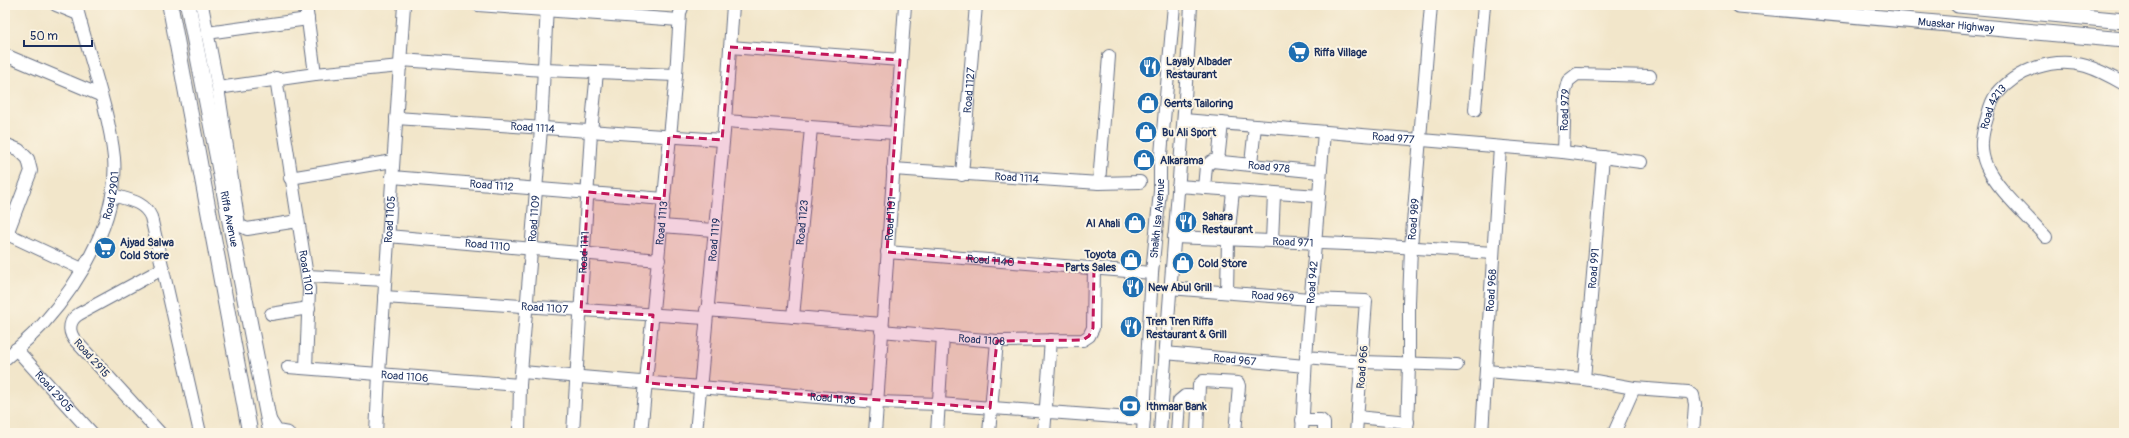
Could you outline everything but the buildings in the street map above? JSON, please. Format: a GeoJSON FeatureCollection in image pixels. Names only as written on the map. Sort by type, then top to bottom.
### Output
{"type":"FeatureCollection","features":[{"type":"Feature","properties":{"kind":"main road","name":"Riffa Avenue"},"geometry":{"type":"LineString","coordinates":[[170,5],[250,433]]}},
{"type":"Feature","properties":{"kind":"main road","name":"Riffa Avenue"},"geometry":{"type":"LineString","coordinates":[[188,5],[271,433]]}},
{"type":"Feature","properties":{"kind":"main road","name":"Muaskar Highway"},"geometry":{"type":"LineString","coordinates":[[1740,5],[2124,40]]}},
{"type":"Feature","properties":{"kind":"main road","name":"Muaskar Highway"},"geometry":{"type":"LineString","coordinates":[[1958,5],[2124,21]]}},
{"type":"Feature","properties":{"kind":"street","name":"Road 2901"},"geometry":{"type":"LineString","coordinates":[[5,359],[53,312],[82,269],[102,231],[113,195],[114,158],[100,95],[77,10],[56,5]]}},
{"type":"Feature","properties":{"kind":"street"},"geometry":{"type":"LineString","coordinates":[[202,5],[218,88],[239,225],[247,228],[298,221]]}},
{"type":"Feature","properties":{"kind":"street"},"geometry":{"type":"LineString","coordinates":[[306,5],[315,74]]}},
{"type":"Feature","properties":{"kind":"street","name":"Road 1105"},"geometry":{"type":"LineString","coordinates":[[376,433],[378,374],[404,5]]}},
{"type":"Feature","properties":{"kind":"street"},"geometry":{"type":"LineString","coordinates":[[478,5],[604,10],[679,11]]}},
{"type":"Feature","properties":{"kind":"street","name":"Road 1119"},"geometry":{"type":"LineString","coordinates":[[696,433],[713,230],[725,121],[734,5]]}},
{"type":"Feature","properties":{"kind":"street","name":"Road 1131"},"geometry":{"type":"LineString","coordinates":[[875,433],[905,5]]}},
{"type":"Feature","properties":{"kind":"street","name":"Road 1127"},"geometry":{"type":"LineString","coordinates":[[962,175],[976,5]]}},
{"type":"Feature","properties":{"kind":"street","name":"Shaikh Isa Avenue"},"geometry":{"type":"LineString","coordinates":[[1143,433],[1152,273],[1174,5]]}},
{"type":"Feature","properties":{"kind":"street","name":"Shaikh Isa Avenue"},"geometry":{"type":"LineString","coordinates":[[1160,433],[1169,288],[1184,120],[1191,5]]}},
{"type":"Feature","properties":{"kind":"street","name":"Road 989"},"geometry":{"type":"LineString","coordinates":[[1407,427],[1409,364],[1408,303],[1411,247],[1431,5]]}},
{"type":"Feature","properties":{"kind":"street"},"geometry":{"type":"LineString","coordinates":[[1475,110],[1484,5]]}},
{"type":"Feature","properties":{"kind":"street","name":"Road 1109"},"geometry":{"type":"LineString","coordinates":[[519,433],[520,385],[528,306],[541,129],[547,8]]}},
{"type":"Feature","properties":{"kind":"street","name":"Road 1113"},"geometry":{"type":"LineString","coordinates":[[642,433],[662,226],[668,136],[676,75],[679,11]]}},
{"type":"Feature","properties":{"kind":"street"},"geometry":{"type":"LineString","coordinates":[[207,33],[308,19]]}},
{"type":"Feature","properties":{"kind":"street"},"geometry":{"type":"LineString","coordinates":[[730,47],[900,60]]}},
{"type":"Feature","properties":{"kind":"street"},"geometry":{"type":"LineString","coordinates":[[5,55],[100,95]]}},
{"type":"Feature","properties":{"kind":"street"},"geometry":{"type":"LineString","coordinates":[[1099,183],[1109,56]]}},
{"type":"Feature","properties":{"kind":"street"},"geometry":{"type":"LineString","coordinates":[[218,88],[276,78],[401,63],[676,75]]}},
{"type":"Feature","properties":{"kind":"street","name":"Road 4213"},"geometry":{"type":"LineString","coordinates":[[2046,237],[1995,180],[1986,166],[1981,148],[1983,130],[1994,96],[2010,80],[2028,70],[2066,63],[2085,65],[2124,84]]}},
{"type":"Feature","properties":{"kind":"street","name":"Road 1111"},"geometry":{"type":"LineString","coordinates":[[573,433],[582,311],[591,132],[597,72]]}},
{"type":"Feature","properties":{"kind":"street","name":"Road 979"},"geometry":{"type":"LineString","coordinates":[[1563,152],[1565,92],[1568,81],[1578,74],[1650,76]]}},
{"type":"Feature","properties":{"kind":"street","name":"Road 1101"},"geometry":{"type":"LineString","coordinates":[[276,78],[290,178],[307,276],[309,308],[306,368]]}},
{"type":"Feature","properties":{"kind":"street","name":"Road 1114"},"geometry":{"type":"LineString","coordinates":[[396,118],[541,129],[722,140]]}},
{"type":"Feature","properties":{"kind":"street","name":"Road 977"},"geometry":{"type":"LineString","coordinates":[[1184,120],[1563,152],[1641,162]]}},
{"type":"Feature","properties":{"kind":"street"},"geometry":{"type":"LineString","coordinates":[[725,121],[895,133]]}},
{"type":"Feature","properties":{"kind":"street"},"geometry":{"type":"LineString","coordinates":[[1204,188],[1206,166],[1212,161],[1218,161],[1222,123]]}},
{"type":"Feature","properties":{"kind":"street"},"geometry":{"type":"LineString","coordinates":[[1250,164],[1254,126]]}},
{"type":"Feature","properties":{"kind":"street","name":"Road 1123"},"geometry":{"type":"LineString","coordinates":[[793,316],[811,128]]}},
{"type":"Feature","properties":{"kind":"street","name":"Road 942"},"geometry":{"type":"LineString","coordinates":[[1302,433],[1305,361],[1324,132]]}},
{"type":"Feature","properties":{"kind":"street"},"geometry":{"type":"LineString","coordinates":[[5,144],[19,150],[28,159],[31,170],[6,234],[82,269]]}},
{"type":"Feature","properties":{"kind":"street","name":"Road 968"},"geometry":{"type":"LineString","coordinates":[[1482,433],[1500,147]]}},
{"type":"Feature","properties":{"kind":"street","name":"Road 991"},"geometry":{"type":"LineString","coordinates":[[1584,379],[1602,157]]}},
{"type":"Feature","properties":{"kind":"street"},"geometry":{"type":"LineString","coordinates":[[290,178],[393,161]]}},
{"type":"Feature","properties":{"kind":"street","name":"Road 978"},"geometry":{"type":"LineString","coordinates":[[1218,161],[1320,172]]}},
{"type":"Feature","properties":{"kind":"street","name":"Road 1114"},"geometry":{"type":"LineString","coordinates":[[893,170],[1099,183],[1140,182]]}},
{"type":"Feature","properties":{"kind":"street","name":"Road 1112"},"geometry":{"type":"LineString","coordinates":[[392,176],[664,199]]}},
{"type":"Feature","properties":{"kind":"street"},"geometry":{"type":"LineString","coordinates":[[1178,186],[1274,195],[1319,196]]}},
{"type":"Feature","properties":{"kind":"street"},"geometry":{"type":"LineString","coordinates":[[1227,292],[1228,239],[1233,191]]}},
{"type":"Feature","properties":{"kind":"street"},"geometry":{"type":"LineString","coordinates":[[113,195],[139,203],[147,210],[152,222],[200,433]]}},
{"type":"Feature","properties":{"kind":"street"},"geometry":{"type":"LineString","coordinates":[[1272,240],[1274,195]]}},
{"type":"Feature","properties":{"kind":"street"},"geometry":{"type":"LineString","coordinates":[[662,226],[713,230]]}},
{"type":"Feature","properties":{"kind":"street","name":"Road 1110"},"geometry":{"type":"LineString","coordinates":[[388,236],[532,250],[659,260]]}},
{"type":"Feature","properties":{"kind":"street","name":"Road 971"},"geometry":{"type":"LineString","coordinates":[[1174,237],[1411,247],[1494,254]]}},
{"type":"Feature","properties":{"kind":"street","name":"Road 1140"},"geometry":{"type":"LineString","coordinates":[[887,252],[1152,273]]}},
{"type":"Feature","properties":{"kind":"street","name":"Road 1108"},"geometry":{"type":"LineString","coordinates":[[882,327],[943,336],[997,340],[1083,340],[1089,336],[1093,328],[1094,268]]}},
{"type":"Feature","properties":{"kind":"street","name":"Road 2915"},"geometry":{"type":"LineString","coordinates":[[160,433],[74,339],[70,327],[72,319],[78,314],[162,269]]}},
{"type":"Feature","properties":{"kind":"street"},"geometry":{"type":"LineString","coordinates":[[307,276],[385,280]]}},
{"type":"Feature","properties":{"kind":"street","name":"Road 969"},"geometry":{"type":"LineString","coordinates":[[1169,288],[1366,302]]}},
{"type":"Feature","properties":{"kind":"street","name":"Road 1107"},"geometry":{"type":"LineString","coordinates":[[384,297],[653,315],[706,314]]}},
{"type":"Feature","properties":{"kind":"street","name":"Road 966"},"geometry":{"type":"LineString","coordinates":[[1356,433],[1363,362],[1366,302]]}},
{"type":"Feature","properties":{"kind":"street"},"geometry":{"type":"LineString","coordinates":[[271,314],[309,308]]}},
{"type":"Feature","properties":{"kind":"street"},"geometry":{"type":"LineString","coordinates":[[706,314],[793,316],[882,327]]}},
{"type":"Feature","properties":{"kind":"street"},"geometry":{"type":"LineString","coordinates":[[936,433],[943,336]]}},
{"type":"Feature","properties":{"kind":"street"},"geometry":{"type":"LineString","coordinates":[[989,433],[997,340]]}},
{"type":"Feature","properties":{"kind":"street"},"geometry":{"type":"LineString","coordinates":[[1044,433],[1044,412],[1051,340]]}},
{"type":"Feature","properties":{"kind":"street","name":"Road 2905"},"geometry":{"type":"LineString","coordinates":[[16,349],[92,433]]}},
{"type":"Feature","properties":{"kind":"street","name":"Road 967"},"geometry":{"type":"LineString","coordinates":[[1165,353],[1305,361],[1456,365]]}},
{"type":"Feature","properties":{"kind":"street","name":"Road 1106"},"geometry":{"type":"LineString","coordinates":[[288,367],[520,385]]}},
{"type":"Feature","properties":{"kind":"street"},"geometry":{"type":"LineString","coordinates":[[1486,371],[1584,379],[1634,388],[1683,391],[1693,395],[1695,404],[1693,433]]}},
{"type":"Feature","properties":{"kind":"street","name":"Road 1136"},"geometry":{"type":"LineString","coordinates":[[522,372],[876,402],[939,404],[1144,419]]}},
{"type":"Feature","properties":{"kind":"street"},"geometry":{"type":"LineString","coordinates":[[1197,433],[1199,385],[1203,381],[1238,382],[1239,386],[1235,433]]}},
{"type":"Feature","properties":{"kind":"street"},"geometry":{"type":"LineString","coordinates":[[1614,433],[1634,388]]}},
{"type":"Feature","properties":{"kind":"street"},"geometry":{"type":"LineString","coordinates":[[1177,433],[1179,401],[1185,396],[1198,396]]}},
{"type":"Feature","properties":{"kind":"street"},"geometry":{"type":"LineString","coordinates":[[267,414],[277,431],[288,433]]}},
{"type":"Feature","properties":{"kind":"street"},"geometry":{"type":"LineString","coordinates":[[1357,417],[1407,427]]}},
{"type":"Feature","properties":{"kind":"street"},"geometry":{"type":"LineString","coordinates":[[1302,420],[1321,420],[1324,423],[1324,433]]}},
{"type":"Feature","properties":{"kind":"highlighted area"},"geometry":{"type":"Polygon","coordinates":[[[730,47],[900,60],[887,252],[1094,268],[1093,328],[1089,336],[1083,340],[997,341],[990,408],[647,383],[653,315],[581,311],[588,192],[664,199],[669,136],[722,140],[730,47]]]}},
{"type":"Feature","properties":{"kind":"place","name":"Riffa Village"},"geometry":{"type":"Point","coordinates":[1299,52]}},
{"type":"Feature","properties":{"kind":"place","name":"Layaly Albader Restaurant"},"geometry":{"type":"Point","coordinates":[1150,67]}},
{"type":"Feature","properties":{"kind":"place","name":"Gents Tailoring"},"geometry":{"type":"Point","coordinates":[1148,103]}},
{"type":"Feature","properties":{"kind":"place","name":"Bu Ali Sport"},"geometry":{"type":"Point","coordinates":[1146,132]}},
{"type":"Feature","properties":{"kind":"place","name":"Alkarama"},"geometry":{"type":"Point","coordinates":[1144,160]}},
{"type":"Feature","properties":{"kind":"place","name":"Sahara Restaurant"},"geometry":{"type":"Point","coordinates":[1186,222]}},
{"type":"Feature","properties":{"kind":"place","name":"Al Ahali"},"geometry":{"type":"Point","coordinates":[1135,223]}},
{"type":"Feature","properties":{"kind":"place","name":"Ajyad Salwa Cold Store"},"geometry":{"type":"Point","coordinates":[105,248]}},
{"type":"Feature","properties":{"kind":"place","name":"Toyota Parts Sales"},"geometry":{"type":"Point","coordinates":[1131,260]}},
{"type":"Feature","properties":{"kind":"place","name":"Cold Store"},"geometry":{"type":"Point","coordinates":[1183,263]}},
{"type":"Feature","properties":{"kind":"place","name":"New Abul Grill"},"geometry":{"type":"Point","coordinates":[1133,287]}},
{"type":"Feature","properties":{"kind":"place","name":"Tren Tren Riffa Restaurant & Grill"},"geometry":{"type":"Point","coordinates":[1131,327]}},
{"type":"Feature","properties":{"kind":"place","name":"Ithmaar Bank"},"geometry":{"type":"Point","coordinates":[1130,406]}}]}
